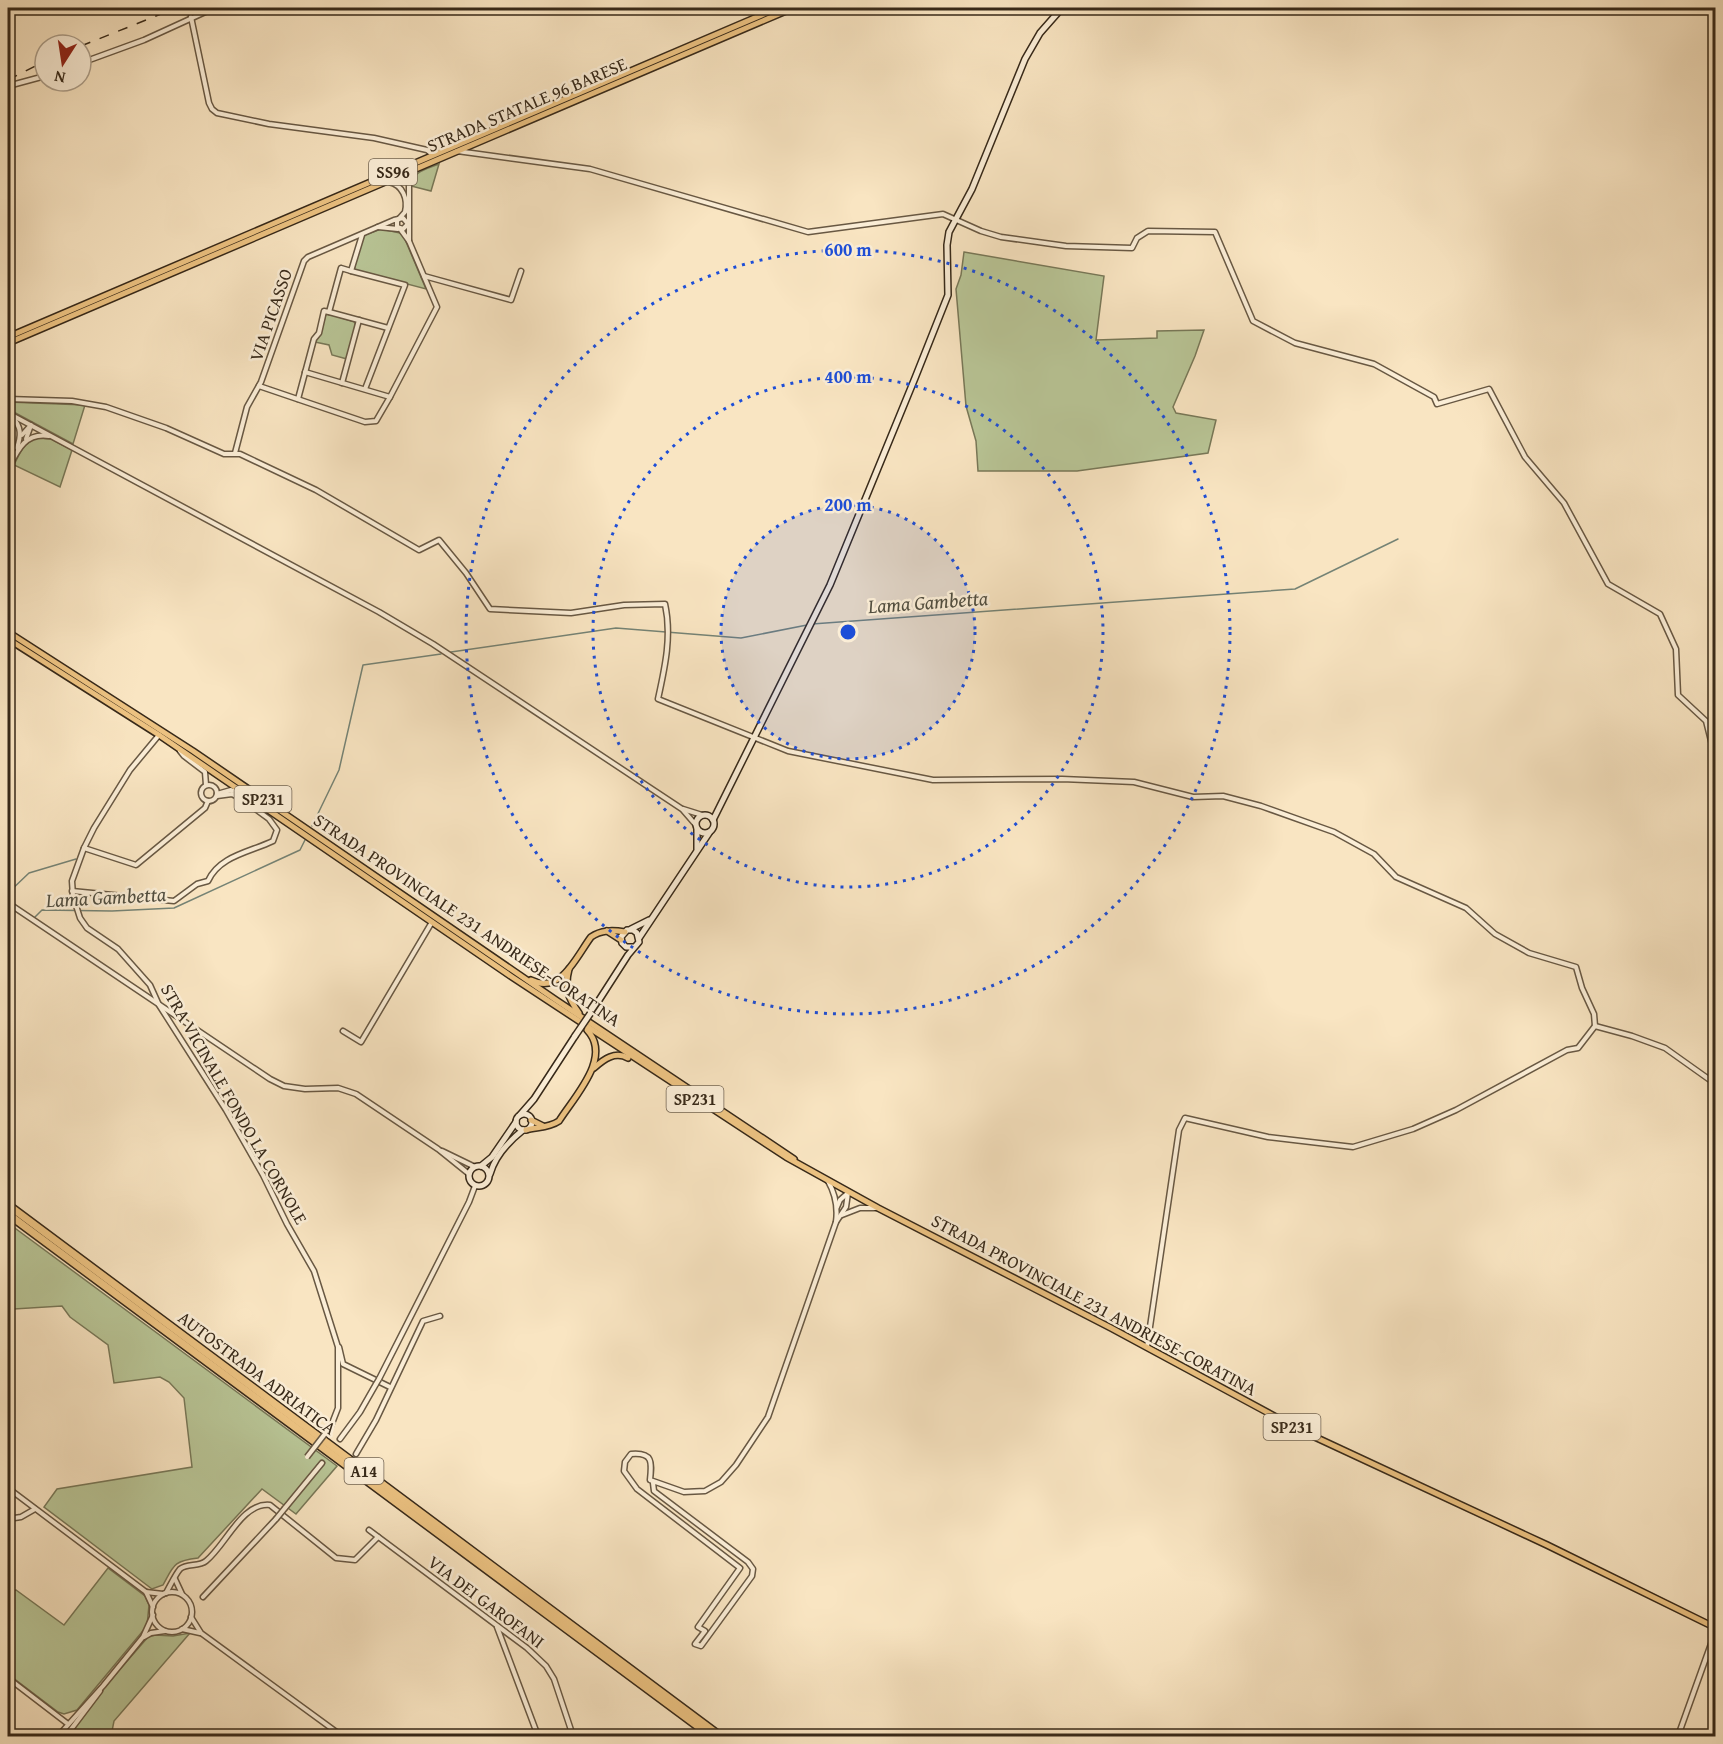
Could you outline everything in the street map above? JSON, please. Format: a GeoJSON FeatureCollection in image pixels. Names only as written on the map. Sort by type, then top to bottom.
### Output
{"type":"FeatureCollection","features":[{"type":"Feature","properties":{"kind":"highway","name":"AUTOSTRADA ADRIATICA"},"geometry":{"type":"LineString","coordinates":[[8,1206],[720,1737]]}},
{"type":"Feature","properties":{"kind":"highway","name":"AUTOSTRADA ADRIATICA"},"geometry":{"type":"LineString","coordinates":[[8,1214],[711,1737]]}},
{"type":"Feature","properties":{"kind":"main road","name":"STRADA STATALE 96 BARESE"},"geometry":{"type":"LineString","coordinates":[[8,337],[778,8]]}},
{"type":"Feature","properties":{"kind":"main road","name":"STRADA STATALE 96 BARESE"},"geometry":{"type":"LineString","coordinates":[[8,343],[793,8]]}},
{"type":"Feature","properties":{"kind":"main road"},"geometry":{"type":"LineString","coordinates":[[534,1099],[530,1127],[509,1141],[492,1165],[485,1185],[475,1186],[470,1181],[469,1174],[492,1157],[534,1099],[714,826],[713,819],[721,802],[830,585],[948,295],[947,241],[955,219],[972,189],[1025,58],[1040,33],[1062,8]]}},
{"type":"Feature","properties":{"kind":"main road","name":"STRADA PROVINCIALE 231 ANDRIESE-CORATINA"},"geometry":{"type":"LineString","coordinates":[[8,632],[193,751],[514,972],[640,1063],[744,1132],[848,1192],[1302,1431],[1547,1545],[1716,1629]]}},
{"type":"Feature","properties":{"kind":"main road","name":"STRADA PROVINCIALE 231 ANDRIESE-CORATINA"},"geometry":{"type":"LineString","coordinates":[[8,639],[159,735],[432,922],[818,1175]]}},
{"type":"Feature","properties":{"kind":"main road"},"geometry":{"type":"LineString","coordinates":[[697,850],[697,819],[721,802]]}},
{"type":"Feature","properties":{"kind":"main road"},"geometry":{"type":"LineString","coordinates":[[704,815],[713,819]]}},
{"type":"Feature","properties":{"kind":"main road"},"geometry":{"type":"LineString","coordinates":[[696,827],[703,833],[709,833]]}},
{"type":"Feature","properties":{"kind":"main road"},"geometry":{"type":"LineString","coordinates":[[619,968],[622,942],[627,930],[653,917]]}},
{"type":"Feature","properties":{"kind":"main road"},"geometry":{"type":"LineString","coordinates":[[514,972],[546,985],[562,977],[591,937],[597,933],[627,930],[635,931],[639,938]]}},
{"type":"Feature","properties":{"kind":"main road"},"geometry":{"type":"LineString","coordinates":[[606,931],[629,948],[634,947]]}},
{"type":"Feature","properties":{"kind":"main road"},"geometry":{"type":"LineString","coordinates":[[516,1122],[518,1127],[524,1130],[554,1125],[592,1069],[597,1055],[597,1045],[578,1018],[567,992],[566,981],[570,968]]}},
{"type":"Feature","properties":{"kind":"main road"},"geometry":{"type":"LineString","coordinates":[[592,1069],[614,1055],[623,1055],[640,1063]]}},
{"type":"Feature","properties":{"kind":"main road"},"geometry":{"type":"LineString","coordinates":[[520,1116],[530,1118],[545,1126]]}},
{"type":"Feature","properties":{"kind":"main road"},"geometry":{"type":"LineString","coordinates":[[478,1167],[487,1170],[489,1176]]}},
{"type":"Feature","properties":{"kind":"street"},"geometry":{"type":"LineString","coordinates":[[93,59],[144,40],[214,8]]}},
{"type":"Feature","properties":{"kind":"street"},"geometry":{"type":"LineString","coordinates":[[191,18],[209,103],[217,113],[269,124],[374,138],[427,150],[433,155]]}},
{"type":"Feature","properties":{"kind":"street"},"geometry":{"type":"LineString","coordinates":[[8,86],[33,79]]}},
{"type":"Feature","properties":{"kind":"street"},"geometry":{"type":"LineString","coordinates":[[456,151],[590,169],[808,232],[943,214],[990,235],[1066,246],[1132,248],[1137,238],[1148,231],[1215,232],[1253,321],[1295,343],[1374,364],[1434,397],[1437,404],[1489,389],[1525,457],[1564,503],[1608,585],[1660,614],[1676,649],[1678,695],[1706,721],[1716,761]]}},
{"type":"Feature","properties":{"kind":"street"},"geometry":{"type":"LineString","coordinates":[[409,242],[409,178],[417,167]]}},
{"type":"Feature","properties":{"kind":"street"},"geometry":{"type":"LineString","coordinates":[[259,386],[365,422],[376,421],[380,415],[436,307],[409,242],[396,223],[406,207],[404,194],[396,184],[383,183]]}},
{"type":"Feature","properties":{"kind":"street"},"geometry":{"type":"LineString","coordinates":[[400,218],[405,219],[408,224]]}},
{"type":"Feature","properties":{"kind":"street","name":"VIA PICASSO"},"geometry":{"type":"LineString","coordinates":[[235,453],[247,407],[259,386],[304,261],[308,257],[400,218]]}},
{"type":"Feature","properties":{"kind":"street"},"geometry":{"type":"LineString","coordinates":[[378,227],[400,229],[408,224]]}},
{"type":"Feature","properties":{"kind":"street"},"geometry":{"type":"LineString","coordinates":[[351,271],[362,235]]}},
{"type":"Feature","properties":{"kind":"street"},"geometry":{"type":"LineString","coordinates":[[329,312],[341,268],[405,285],[365,390]]}},
{"type":"Feature","properties":{"kind":"street"},"geometry":{"type":"LineString","coordinates":[[424,276],[510,300],[520,271]]}},
{"type":"Feature","properties":{"kind":"street"},"geometry":{"type":"LineString","coordinates":[[298,399],[324,311],[388,328]]}},
{"type":"Feature","properties":{"kind":"street"},"geometry":{"type":"LineString","coordinates":[[342,383],[359,320]]}},
{"type":"Feature","properties":{"kind":"street"},"geometry":{"type":"LineString","coordinates":[[305,372],[390,397]]}},
{"type":"Feature","properties":{"kind":"street"},"geometry":{"type":"LineString","coordinates":[[8,399],[72,401],[106,407],[166,428],[224,454],[235,453],[316,490],[419,550],[439,540],[466,573],[490,609],[571,613],[624,605],[665,604],[669,621],[666,663],[658,699],[788,751],[933,780],[1062,779],[1134,782],[1193,797],[1223,796],[1261,806],[1334,832],[1374,854],[1396,877],[1466,908],[1495,934],[1521,949],[1576,967],[1582,988],[1594,1014],[1595,1026],[1578,1048],[1568,1050],[1456,1110],[1413,1130],[1353,1147],[1268,1137],[1185,1118],[1179,1130],[1174,1160],[1147,1348]]}},
{"type":"Feature","properties":{"kind":"street"},"geometry":{"type":"LineString","coordinates":[[8,413],[379,612],[433,644],[682,809],[704,815]]}},
{"type":"Feature","properties":{"kind":"street"},"geometry":{"type":"LineString","coordinates":[[8,413],[17,422],[22,441]]}},
{"type":"Feature","properties":{"kind":"street"},"geometry":{"type":"LineString","coordinates":[[8,469],[22,441],[30,432],[31,425]]}},
{"type":"Feature","properties":{"kind":"street"},"geometry":{"type":"LineString","coordinates":[[22,441],[38,436],[56,438]]}},
{"type":"Feature","properties":{"kind":"street","name":"STRA VICINALE FONDO LA CORNOLE"},"geometry":{"type":"LineString","coordinates":[[159,735],[130,770],[84,848],[72,881],[72,891],[77,910],[87,928],[118,949],[150,985],[159,1005],[226,1110],[314,1271],[338,1347],[338,1408],[331,1426],[307,1457]]}},
{"type":"Feature","properties":{"kind":"street"},"geometry":{"type":"LineString","coordinates":[[178,748],[184,756],[205,772],[206,786]]}},
{"type":"Feature","properties":{"kind":"street"},"geometry":{"type":"LineString","coordinates":[[206,786],[214,787],[217,795]]}},
{"type":"Feature","properties":{"kind":"street"},"geometry":{"type":"LineString","coordinates":[[206,786],[202,789],[201,796],[208,801]]}},
{"type":"Feature","properties":{"kind":"street"},"geometry":{"type":"LineString","coordinates":[[84,848],[136,865],[205,808],[208,801],[213,800],[217,795],[231,790],[254,800]]}},
{"type":"Feature","properties":{"kind":"street"},"geometry":{"type":"LineString","coordinates":[[72,891],[174,901],[197,884],[208,881],[212,872],[223,862],[273,841],[277,830],[261,812],[236,795],[217,795]]}},
{"type":"Feature","properties":{"kind":"street"},"geometry":{"type":"LineString","coordinates":[[682,809],[696,827]]}},
{"type":"Feature","properties":{"kind":"street"},"geometry":{"type":"LineString","coordinates":[[8,903],[270,1079],[284,1086],[305,1089],[338,1088],[356,1094],[438,1149],[469,1174]]}},
{"type":"Feature","properties":{"kind":"street"},"geometry":{"type":"LineString","coordinates":[[343,1031],[361,1042],[432,922]]}},
{"type":"Feature","properties":{"kind":"street"},"geometry":{"type":"LineString","coordinates":[[1595,1026],[1665,1047],[1710,1080],[1716,1081]]}},
{"type":"Feature","properties":{"kind":"street"},"geometry":{"type":"LineString","coordinates":[[438,1149],[478,1167]]}},
{"type":"Feature","properties":{"kind":"street"},"geometry":{"type":"LineString","coordinates":[[653,1483],[654,1491],[748,1562],[753,1569],[752,1576],[700,1646],[696,1644],[705,1631],[698,1627],[740,1568],[629,1480],[624,1471],[625,1462],[631,1454],[642,1453],[649,1458],[652,1465],[650,1480],[653,1483],[684,1492],[705,1491],[721,1482],[736,1465],[768,1417],[836,1222],[837,1208],[834,1192],[827,1180]]}},
{"type":"Feature","properties":{"kind":"street"},"geometry":{"type":"LineString","coordinates":[[340,1439],[360,1412],[377,1381],[469,1203],[475,1186]]}},
{"type":"Feature","properties":{"kind":"street"},"geometry":{"type":"LineString","coordinates":[[837,1208],[848,1192]]}},
{"type":"Feature","properties":{"kind":"street"},"geometry":{"type":"LineString","coordinates":[[836,1222],[847,1205],[848,1192]]}},
{"type":"Feature","properties":{"kind":"street"},"geometry":{"type":"LineString","coordinates":[[842,1215],[860,1208],[878,1208]]}},
{"type":"Feature","properties":{"kind":"street"},"geometry":{"type":"LineString","coordinates":[[356,1454],[376,1420],[423,1321],[440,1316]]}},
{"type":"Feature","properties":{"kind":"street"},"geometry":{"type":"LineString","coordinates":[[338,1347],[340,1347],[343,1364],[390,1387]]}},
{"type":"Feature","properties":{"kind":"street"},"geometry":{"type":"LineString","coordinates":[[202,1597],[276,1519],[322,1463]]}},
{"type":"Feature","properties":{"kind":"street"},"geometry":{"type":"LineString","coordinates":[[8,1488],[146,1592],[157,1624],[167,1631]]}},
{"type":"Feature","properties":{"kind":"street"},"geometry":{"type":"LineString","coordinates":[[153,1608],[165,1594],[178,1571],[185,1566],[205,1562],[251,1509],[263,1504],[276,1509],[336,1558],[355,1560],[378,1537]]}},
{"type":"Feature","properties":{"kind":"street"},"geometry":{"type":"LineString","coordinates":[[8,1519],[21,1517],[35,1509]]}},
{"type":"Feature","properties":{"kind":"street","name":"VIA DEI GAROFANI"},"geometry":{"type":"LineString","coordinates":[[369,1530],[527,1648],[546,1666],[554,1679],[573,1737]]}},
{"type":"Feature","properties":{"kind":"street"},"geometry":{"type":"LineString","coordinates":[[175,1579],[182,1595]]}},
{"type":"Feature","properties":{"kind":"street"},"geometry":{"type":"LineString","coordinates":[[146,1592],[165,1594],[176,1592],[182,1595],[190,1602],[191,1617],[201,1633],[342,1737]]}},
{"type":"Feature","properties":{"kind":"street"},"geometry":{"type":"LineString","coordinates":[[66,1737],[143,1637],[153,1615]]}},
{"type":"Feature","properties":{"kind":"street"},"geometry":{"type":"LineString","coordinates":[[182,1629],[191,1617]]}},
{"type":"Feature","properties":{"kind":"street"},"geometry":{"type":"LineString","coordinates":[[497,1626],[538,1737]]}},
{"type":"Feature","properties":{"kind":"street"},"geometry":{"type":"LineString","coordinates":[[143,1637],[151,1633],[182,1629],[201,1633]]}},
{"type":"Feature","properties":{"kind":"street"},"geometry":{"type":"LineString","coordinates":[[1678,1737],[1716,1629]]}},
{"type":"Feature","properties":{"kind":"street"},"geometry":{"type":"LineString","coordinates":[[8,1678],[68,1724]]}},
{"type":"Feature","properties":{"kind":"street"},"geometry":{"type":"LineString","coordinates":[[58,1737],[103,1686]]}},
{"type":"Feature","properties":{"kind":"green space"},"geometry":{"type":"Polygon","coordinates":[[[439,164],[431,191],[411,186],[417,174],[439,164]]]}},
{"type":"Feature","properties":{"kind":"green space"},"geometry":{"type":"Polygon","coordinates":[[[381,229],[400,233],[404,237],[426,289],[354,270],[362,236],[381,229]]]}},
{"type":"Feature","properties":{"kind":"green space"},"geometry":{"type":"Polygon","coordinates":[[[964,252],[1104,276],[1096,340],[1157,338],[1157,331],[1204,330],[1173,407],[1176,413],[1216,420],[1208,453],[1077,471],[978,471],[976,441],[966,406],[956,289],[961,275],[964,252]]]}},
{"type":"Feature","properties":{"kind":"green space"},"geometry":{"type":"Polygon","coordinates":[[[326,314],[355,322],[347,359],[332,355],[329,345],[315,342],[320,335],[326,314]]]}},
{"type":"Feature","properties":{"kind":"green space"},"geometry":{"type":"Polygon","coordinates":[[[8,402],[85,405],[73,444],[8,409],[8,402]]]}},
{"type":"Feature","properties":{"kind":"green space"},"geometry":{"type":"Polygon","coordinates":[[[37,438],[51,439],[72,450],[60,487],[14,465],[23,448],[37,438]]]}},
{"type":"Feature","properties":{"kind":"green space"},"geometry":{"type":"Polygon","coordinates":[[[8,1223],[337,1466],[296,1514],[262,1489],[198,1558],[175,1565],[163,1585],[152,1589],[44,1507],[57,1489],[192,1467],[184,1398],[169,1382],[160,1377],[114,1383],[108,1345],[70,1317],[62,1306],[14,1309],[8,1267],[8,1223]]]}},
{"type":"Feature","properties":{"kind":"green space"},"geometry":{"type":"Polygon","coordinates":[[[108,1568],[145,1596],[149,1605],[147,1626],[77,1710],[64,1714],[58,1712],[8,1674],[8,1591],[16,1590],[64,1625],[108,1568]]]}},
{"type":"Feature","properties":{"kind":"green space"},"geometry":{"type":"Polygon","coordinates":[[[190,1633],[114,1721],[111,1736],[62,1736],[148,1637],[190,1633]]]}},
{"type":"Feature","properties":{"kind":"waterway","name":"Lama Gambetta"},"geometry":{"type":"LineString","coordinates":[[812,624],[1295,589],[1398,539]]}},
{"type":"Feature","properties":{"kind":"waterway","name":"Lama Gambetta"},"geometry":{"type":"LineString","coordinates":[[451,652],[616,628],[741,638],[807,625]]}},
{"type":"Feature","properties":{"kind":"waterway","name":"Lama Gambetta"},"geometry":{"type":"LineString","coordinates":[[312,826],[339,770],[363,665],[441,654]]}},
{"type":"Feature","properties":{"kind":"waterway","name":"Lama Gambetta"},"geometry":{"type":"LineString","coordinates":[[35,917],[42,910],[112,911],[174,908],[300,850],[305,840]]}},
{"type":"Feature","properties":{"kind":"waterway"},"geometry":{"type":"LineString","coordinates":[[8,893],[29,873],[76,859]]}},
{"type":"Feature","properties":{"kind":"railway"},"geometry":{"type":"LineString","coordinates":[[93,41],[176,8]]}},
{"type":"Feature","properties":{"kind":"railway"},"geometry":{"type":"LineString","coordinates":[[8,80],[33,67]]}}]}
